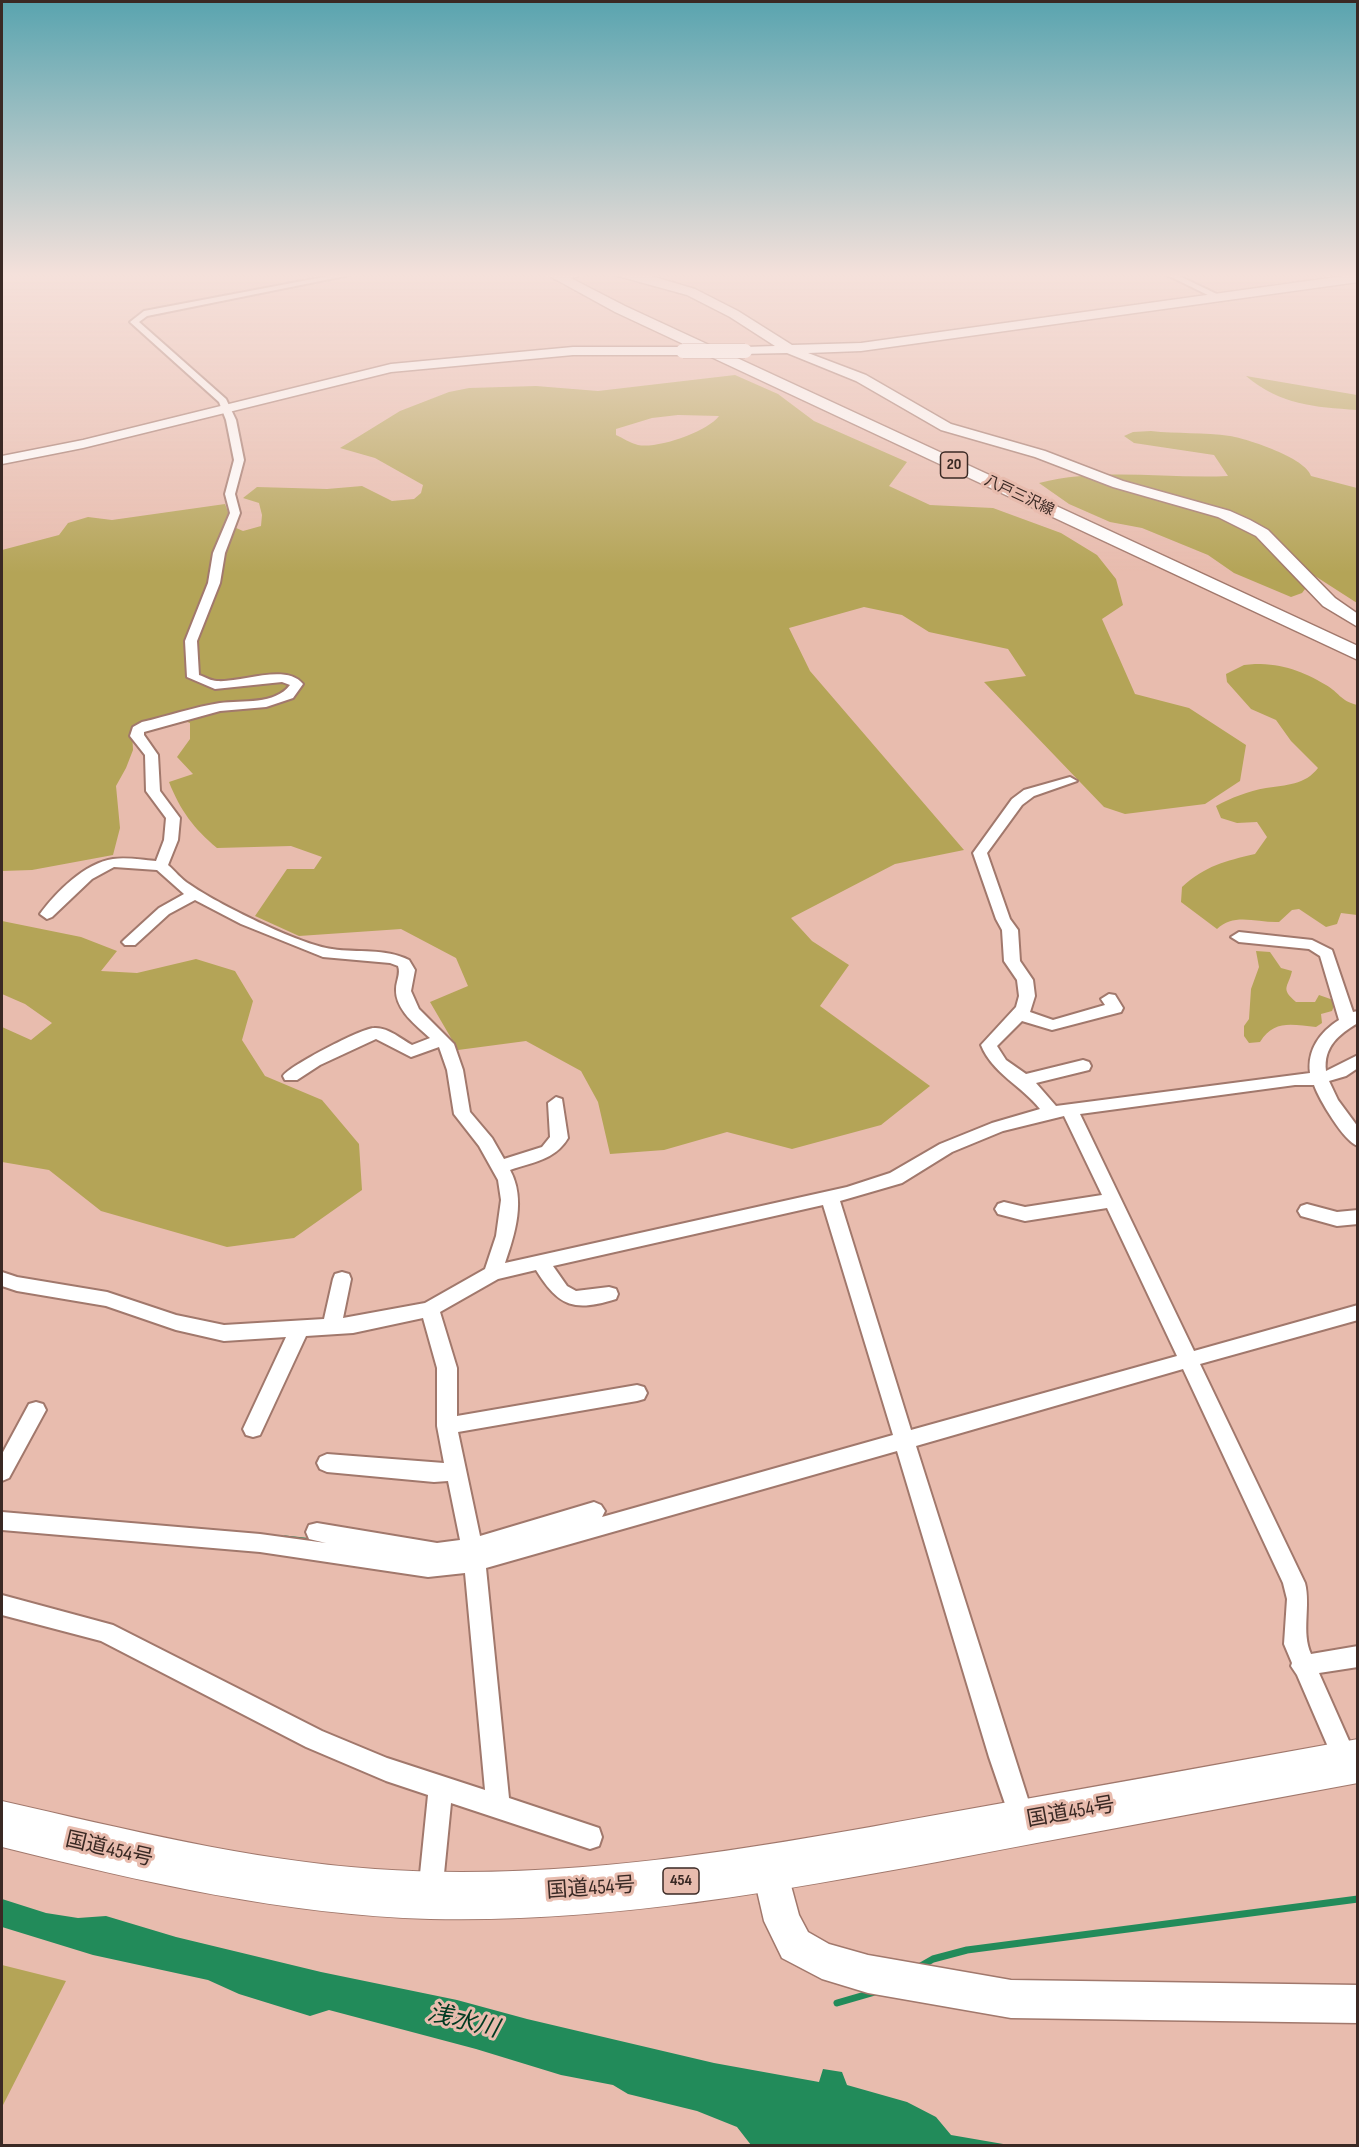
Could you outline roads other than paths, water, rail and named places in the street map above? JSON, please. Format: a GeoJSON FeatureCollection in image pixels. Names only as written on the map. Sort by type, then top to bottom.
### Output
{"type":"FeatureCollection","features":[{"type":"Feature","properties":{"kind":"highway","name":"国道454号"},"geometry":{"type":"LineString","coordinates":[[2,1824],[185,1868],[318,1887],[430,1895],[549,1893],[673,1882],[770,1869],[1352,1762]]}},
{"type":"Feature","properties":{"kind":"main road","name":"八戸三沢線"},"geometry":{"type":"LineString","coordinates":[[757,373],[1358,654]]}},
{"type":"Feature","properties":{"kind":"street"},"geometry":{"type":"LineString","coordinates":[[161,866],[171,840],[173,818],[152,788],[152,756],[146,743],[137,736],[138,730],[220,707],[262,704],[289,695],[297,684],[292,680],[282,678],[215,685],[193,677],[191,641],[214,583],[219,554],[235,513],[230,494],[239,460],[228,408],[190,373]]}},
{"type":"Feature","properties":{"kind":"street"},"geometry":{"type":"LineString","coordinates":[[2,460],[83,444],[374,373]]}},
{"type":"Feature","properties":{"kind":"street"},"geometry":{"type":"LineString","coordinates":[[849,373],[946,427],[1040,454],[1118,484],[1224,514],[1244,523],[1262,533],[1322,595],[1358,622]]}},
{"type":"Feature","properties":{"kind":"street"},"geometry":{"type":"LineString","coordinates":[[1070,781],[1029,793],[1017,802],[980,854],[1003,919],[1010,930],[1012,961],[1025,980],[1027,996],[1024,1009],[989,1045],[992,1055],[1002,1066],[1061,1110],[1114,1200],[1294,1583],[1298,1599],[1295,1644],[1302,1666],[1352,1762]]}},
{"type":"Feature","properties":{"kind":"street"},"geometry":{"type":"LineString","coordinates":[[47,914],[102,865],[112,863],[161,866],[183,887],[246,921],[328,954],[393,958],[404,963],[407,970],[404,991],[411,1012],[446,1044],[455,1070],[462,1114],[486,1142],[507,1180],[510,1200],[505,1236],[493,1273]]}},
{"type":"Feature","properties":{"kind":"street"},"geometry":{"type":"LineString","coordinates":[[130,942],[164,911],[196,894]]}},
{"type":"Feature","properties":{"kind":"street"},"geometry":{"type":"LineString","coordinates":[[1239,937],[1312,945],[1327,953],[1353,1019],[1328,1036],[1315,1065],[1318,1079],[1358,1140]]}},
{"type":"Feature","properties":{"kind":"street"},"geometry":{"type":"LineString","coordinates":[[1019,1014],[1052,1025],[1115,1008],[1109,999]]}},
{"type":"Feature","properties":{"kind":"street"},"geometry":{"type":"LineString","coordinates":[[291,1076],[314,1061],[374,1033],[383,1035],[411,1052],[442,1041]]}},
{"type":"Feature","properties":{"kind":"street"},"geometry":{"type":"LineString","coordinates":[[2,1279],[106,1299],[176,1322],[224,1333],[332,1327],[388,1319],[430,1309],[493,1273],[830,1197],[896,1178],[946,1148],[998,1127],[1061,1110],[1295,1079],[1318,1079],[1340,1072],[1358,1060]]}},
{"type":"Feature","properties":{"kind":"street"},"geometry":{"type":"LineString","coordinates":[[1022,1081],[1083,1066]]}},
{"type":"Feature","properties":{"kind":"street"},"geometry":{"type":"LineString","coordinates":[[499,1167],[548,1151],[559,1138],[556,1103]]}},
{"type":"Feature","properties":{"kind":"street"},"geometry":{"type":"LineString","coordinates":[[830,1197],[1023,1822]]}},
{"type":"Feature","properties":{"kind":"street"},"geometry":{"type":"LineString","coordinates":[[1004,1209],[1025,1214],[1114,1200]]}},
{"type":"Feature","properties":{"kind":"street"},"geometry":{"type":"LineString","coordinates":[[1307,1212],[1337,1219],[1358,1216]]}},
{"type":"Feature","properties":{"kind":"street"},"geometry":{"type":"LineString","coordinates":[[541,1262],[560,1291],[571,1298],[582,1301],[609,1294]]}},
{"type":"Feature","properties":{"kind":"street"},"geometry":{"type":"LineString","coordinates":[[332,1327],[342,1279]]}},
{"type":"Feature","properties":{"kind":"street"},"geometry":{"type":"LineString","coordinates":[[430,1309],[447,1368],[447,1426],[474,1555],[498,1804]]}},
{"type":"Feature","properties":{"kind":"street"},"geometry":{"type":"LineString","coordinates":[[2,1521],[260,1543],[428,1567],[904,1442],[1358,1312]]}},
{"type":"Feature","properties":{"kind":"street"},"geometry":{"type":"LineString","coordinates":[[253,1429],[299,1329]]}},
{"type":"Feature","properties":{"kind":"street"},"geometry":{"type":"LineString","coordinates":[[447,1426],[637,1393]]}},
{"type":"Feature","properties":{"kind":"street"},"geometry":{"type":"LineString","coordinates":[[2,1472],[36,1410]]}},
{"type":"Feature","properties":{"kind":"street"},"geometry":{"type":"LineString","coordinates":[[327,1463],[434,1473],[456,1471]]}},
{"type":"Feature","properties":{"kind":"street"},"geometry":{"type":"LineString","coordinates":[[317,1533],[437,1553],[474,1555],[594,1511]]}},
{"type":"Feature","properties":{"kind":"street"},"geometry":{"type":"LineString","coordinates":[[2,1605],[105,1632],[314,1739],[386,1769],[498,1804],[590,1837]]}},
{"type":"Feature","properties":{"kind":"street"},"geometry":{"type":"LineString","coordinates":[[1302,1666],[1358,1656]]}},
{"type":"Feature","properties":{"kind":"street"},"geometry":{"type":"LineString","coordinates":[[430,1895],[441,1787]]}},
{"type":"Feature","properties":{"kind":"street"},"geometry":{"type":"LineString","coordinates":[[770,1869],[782,1922],[795,1945],[822,1960],[868,1974],[1011,1999],[1358,2004]]}},
{"type":"Feature","properties":{"kind":"water","name":"浅水川"},"geometry":{"type":"Polygon","coordinates":[[[2,1899],[46,1913],[78,1918],[106,1916],[176,1937],[321,1972],[457,2000],[714,2063],[819,2082],[823,2069],[842,2072],[847,2085],[907,2102],[936,2117],[951,2135],[1009,2145],[751,2145],[737,2127],[697,2111],[628,2094],[613,2085],[561,2075],[476,2049],[329,2010],[310,2016],[239,1994],[208,1980],[93,1955],[2,1927],[2,1899]]]}},
{"type":"Feature","properties":{"kind":"waterway"},"geometry":{"type":"LineString","coordinates":[[285,1538],[313,1541]]}},
{"type":"Feature","properties":{"kind":"waterway"},"geometry":{"type":"LineString","coordinates":[[919,1967],[933,1959],[967,1950],[1358,1899]]}},
{"type":"Feature","properties":{"kind":"waterway"},"geometry":{"type":"LineString","coordinates":[[837,2003],[875,1992]]}}]}
